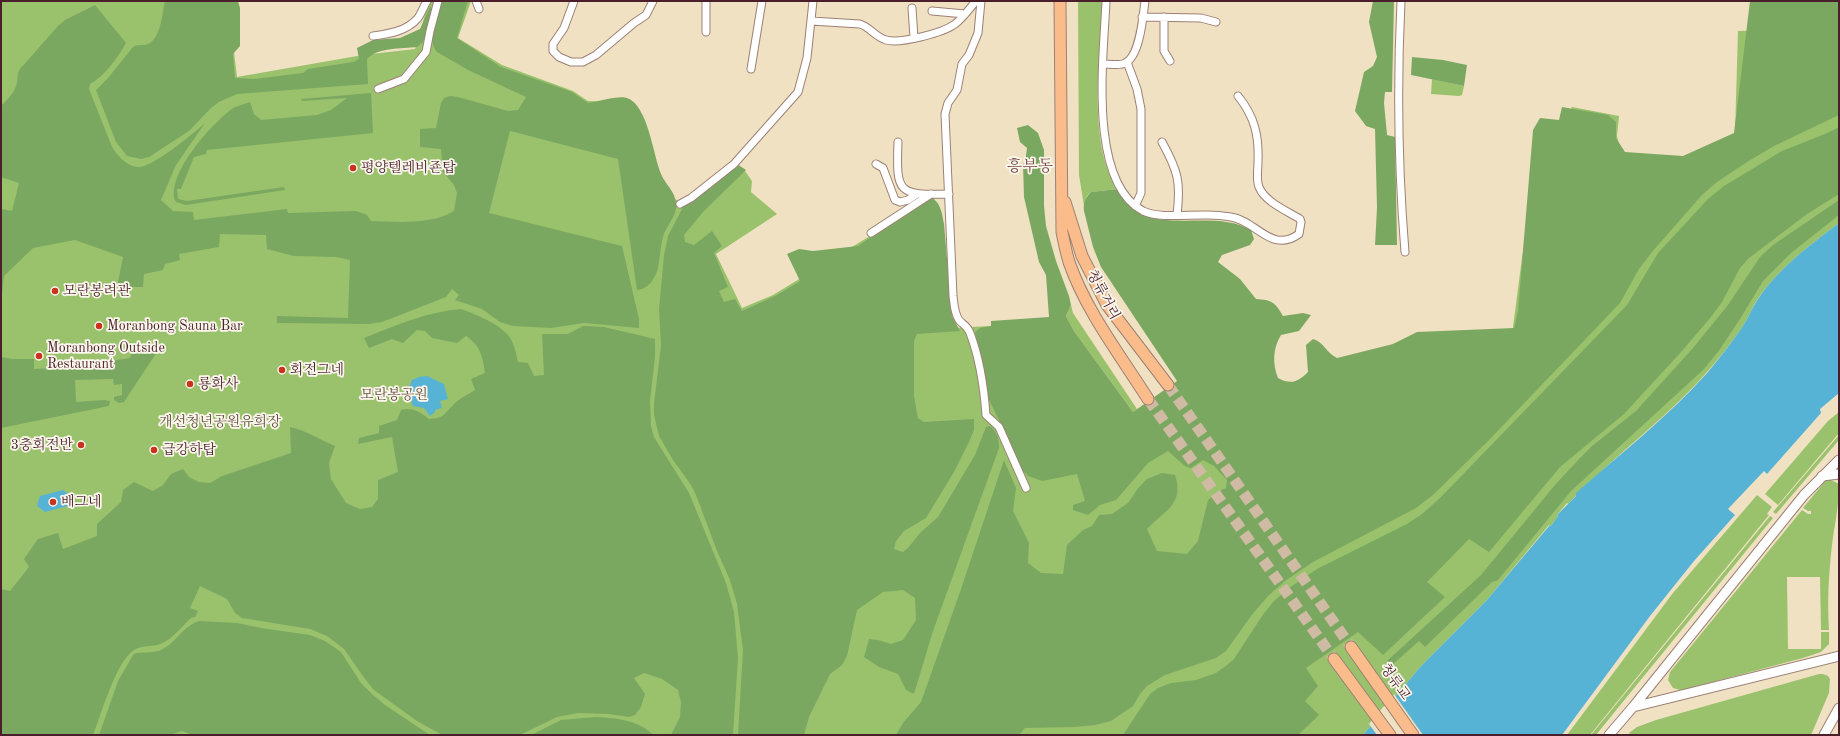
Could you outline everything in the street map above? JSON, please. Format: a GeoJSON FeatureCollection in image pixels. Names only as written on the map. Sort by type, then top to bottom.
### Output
{"type":"FeatureCollection","features":[{"type":"Feature","properties":{"kind":"main road","name":"청류거리"},"geometry":{"type":"LineString","coordinates":[[1060,1],[1063,196],[1062,232],[1072,267],[1094,313],[1148,399]]}},
{"type":"Feature","properties":{"kind":"main road","name":"청류거리"},"geometry":{"type":"LineString","coordinates":[[1063,196],[1076,233],[1082,256],[1092,279],[1107,305],[1168,385]]}},
{"type":"Feature","properties":{"kind":"main road","name":"청류교"},"geometry":{"type":"LineString","coordinates":[[1351,647],[1413,735]]}},
{"type":"Feature","properties":{"kind":"main road"},"geometry":{"type":"LineString","coordinates":[[1334,659],[1390,735]]}},
{"type":"Feature","properties":{"kind":"street"},"geometry":{"type":"LineString","coordinates":[[373,36],[389,34],[406,28],[418,18],[427,1]]}},
{"type":"Feature","properties":{"kind":"street"},"geometry":{"type":"LineString","coordinates":[[378,89],[404,79],[426,52],[438,1]]}},
{"type":"Feature","properties":{"kind":"street"},"geometry":{"type":"LineString","coordinates":[[476,1],[479,9]]}},
{"type":"Feature","properties":{"kind":"street"},"geometry":{"type":"LineString","coordinates":[[574,1],[564,28],[552,44],[553,52],[559,57],[571,62],[583,62],[596,55],[634,23],[646,15],[653,1]]}},
{"type":"Feature","properties":{"kind":"street"},"geometry":{"type":"LineString","coordinates":[[706,1],[706,32]]}},
{"type":"Feature","properties":{"kind":"street"},"geometry":{"type":"LineString","coordinates":[[751,69],[762,1]]}},
{"type":"Feature","properties":{"kind":"street"},"geometry":{"type":"LineString","coordinates":[[680,204],[691,198],[734,164],[798,92],[807,58],[813,1]]}},
{"type":"Feature","properties":{"kind":"street"},"geometry":{"type":"LineString","coordinates":[[811,21],[860,24],[867,26],[876,35],[885,40],[898,41],[914,38],[954,25],[976,1]]}},
{"type":"Feature","properties":{"kind":"street"},"geometry":{"type":"LineString","coordinates":[[981,1],[978,33],[969,55],[962,64],[957,90],[948,103],[945,114],[953,296],[956,314],[959,320],[968,327],[976,353],[985,398],[986,415],[999,427],[1026,488]]}},
{"type":"Feature","properties":{"kind":"street"},"geometry":{"type":"LineString","coordinates":[[1106,1],[1102,120],[1107,148],[1119,186],[1128,197],[1143,210],[1156,214],[1210,215],[1235,218],[1272,239],[1286,241],[1299,234],[1302,222],[1300,219],[1272,201],[1258,187],[1258,147],[1254,121],[1248,108],[1238,96]]}},
{"type":"Feature","properties":{"kind":"street"},"geometry":{"type":"LineString","coordinates":[[1103,64],[1124,64],[1136,50],[1145,1]]}},
{"type":"Feature","properties":{"kind":"street"},"geometry":{"type":"LineString","coordinates":[[1401,1],[1398,91],[1401,210],[1405,252]]}},
{"type":"Feature","properties":{"kind":"street"},"geometry":{"type":"LineString","coordinates":[[912,8],[914,38]]}},
{"type":"Feature","properties":{"kind":"street"},"geometry":{"type":"LineString","coordinates":[[932,11],[965,14]]}},
{"type":"Feature","properties":{"kind":"street"},"geometry":{"type":"LineString","coordinates":[[1142,17],[1201,18],[1216,22]]}},
{"type":"Feature","properties":{"kind":"street"},"geometry":{"type":"LineString","coordinates":[[1164,18],[1164,52],[1170,61]]}},
{"type":"Feature","properties":{"kind":"street"},"geometry":{"type":"LineString","coordinates":[[1127,62],[1137,89],[1141,109],[1141,193],[1136,204]]}},
{"type":"Feature","properties":{"kind":"street"},"geometry":{"type":"LineString","coordinates":[[898,142],[899,180],[907,191],[917,194],[949,194]]}},
{"type":"Feature","properties":{"kind":"street"},"geometry":{"type":"LineString","coordinates":[[1162,142],[1172,160],[1179,178],[1177,215]]}},
{"type":"Feature","properties":{"kind":"street"},"geometry":{"type":"LineString","coordinates":[[876,164],[883,168],[895,200],[900,202],[908,200],[917,194]]}},
{"type":"Feature","properties":{"kind":"street"},"geometry":{"type":"LineString","coordinates":[[871,233],[931,194]]}},
{"type":"Feature","properties":{"kind":"street"},"geometry":{"type":"LineString","coordinates":[[1609,735],[1804,494],[1839,460]]}},
{"type":"Feature","properties":{"kind":"street"},"geometry":{"type":"LineString","coordinates":[[1822,476],[1839,474]]}},
{"type":"Feature","properties":{"kind":"street"},"geometry":{"type":"LineString","coordinates":[[1633,707],[1839,656]]}},
{"type":"Feature","properties":{"kind":"street"},"geometry":{"type":"LineString","coordinates":[[1824,735],[1839,708]]}},
{"type":"Feature","properties":{"kind":"green space","name":"모란봉공원"},"geometry":{"type":"Polygon","coordinates":[[[1,1],[228,1],[237,77],[363,55],[415,49],[429,1],[471,1],[458,38],[502,65],[573,91],[588,101],[625,102],[672,197],[687,207],[745,171],[752,181],[751,192],[777,214],[716,254],[742,308],[773,295],[934,197],[952,328],[1009,325],[1131,420],[1249,411],[1518,351],[1513,327],[1539,128],[1562,127],[1572,107],[1619,116],[1617,136],[1622,158],[1685,157],[1735,133],[1738,31],[1839,29],[1839,223],[1806,249],[1775,278],[1757,300],[1746,321],[1723,354],[1691,390],[1602,470],[1568,504],[1567,503],[1557,515],[1558,516],[1551,526],[1549,525],[1486,601],[1421,666],[1363,735],[1,735],[1,1]]]}},
{"type":"Feature","properties":{"kind":"green space"},"geometry":{"type":"Polygon","coordinates":[[[165,1],[238,1],[240,8],[240,46],[233,54],[235,78],[254,79],[303,73],[308,69],[353,62],[359,59],[357,48],[373,40],[400,38],[420,29],[430,7],[432,8],[430,24],[421,44],[417,47],[384,50],[377,52],[367,59],[368,84],[237,94],[219,102],[211,108],[189,131],[149,157],[141,159],[127,156],[116,142],[96,90],[108,78],[133,47],[148,44],[156,37],[165,1]]]}},
{"type":"Feature","properties":{"kind":"green space"},"geometry":{"type":"Polygon","coordinates":[[[441,1],[468,1],[457,38],[501,67],[572,92],[588,103],[623,97],[634,102],[640,110],[649,132],[661,174],[672,191],[676,203],[674,216],[663,237],[656,274],[649,285],[637,290],[618,159],[510,131],[489,213],[622,246],[639,319],[639,328],[584,323],[551,328],[513,326],[500,322],[482,309],[455,300],[459,295],[452,289],[446,297],[382,322],[369,324],[277,323],[277,316],[348,318],[350,260],[336,257],[294,256],[267,249],[266,235],[220,234],[219,247],[179,254],[180,260],[165,264],[163,270],[144,274],[143,287],[117,287],[123,257],[75,240],[33,248],[4,276],[1,302],[2,209],[12,211],[19,183],[1,177],[1,106],[15,89],[20,69],[65,20],[95,5],[126,43],[106,71],[96,81],[90,84],[89,89],[112,147],[126,163],[138,167],[153,162],[173,149],[205,123],[176,165],[161,200],[173,211],[193,212],[194,220],[287,209],[288,213],[356,211],[367,215],[371,221],[414,222],[435,219],[454,211],[457,193],[454,185],[443,172],[441,149],[420,147],[420,129],[436,128],[441,103],[444,98],[450,96],[458,97],[508,111],[518,110],[526,97],[468,70],[437,52],[432,40],[432,34],[441,1]]]}},
{"type":"Feature","properties":{"kind":"green space"},"geometry":{"type":"Polygon","coordinates":[[[1078,1],[1103,1],[1098,72],[1099,125],[1102,149],[1108,171],[1118,189],[1091,192],[1087,196],[1084,206],[1079,175],[1078,1]]]}},
{"type":"Feature","properties":{"kind":"green space"},"geometry":{"type":"Polygon","coordinates":[[[1373,1],[1394,1],[1392,92],[1385,92],[1384,103],[1387,135],[1395,137],[1397,245],[1375,245],[1377,208],[1375,129],[1366,126],[1355,111],[1364,72],[1373,66],[1377,57],[1369,22],[1373,1]]]}},
{"type":"Feature","properties":{"kind":"green space"},"geometry":{"type":"Polygon","coordinates":[[[1750,1],[1839,1],[1839,115],[1774,146],[1717,182],[1702,195],[1639,269],[1620,303],[1489,440],[1433,495],[1416,508],[1313,562],[1285,581],[1268,596],[1251,616],[1226,651],[1216,658],[1165,675],[1147,686],[1133,706],[1111,721],[1095,725],[1075,727],[1025,728],[1019,735],[896,735],[903,723],[921,702],[960,592],[1004,460],[1016,488],[1013,511],[1029,543],[1028,563],[1041,573],[1063,574],[1067,545],[1083,530],[1092,526],[1099,515],[1112,514],[1128,503],[1139,487],[1147,479],[1162,473],[1175,475],[1177,493],[1175,500],[1166,512],[1147,529],[1157,551],[1187,554],[1198,541],[1208,500],[1219,491],[1226,488],[1227,480],[1214,466],[1203,460],[1191,468],[1185,466],[1168,451],[1148,463],[1116,500],[1100,505],[1088,515],[1073,510],[1073,505],[1085,501],[1077,474],[1042,481],[1028,476],[1020,468],[1006,434],[989,400],[975,332],[980,328],[991,326],[991,321],[1049,317],[1046,275],[1039,262],[1024,197],[1023,164],[1025,163],[1027,148],[1020,142],[1017,128],[1028,125],[1038,133],[1044,150],[1044,206],[1046,226],[1071,305],[1066,316],[1074,331],[1133,412],[1177,381],[1101,267],[1093,247],[1084,211],[1085,200],[1091,192],[1118,189],[1134,209],[1141,214],[1154,218],[1182,221],[1224,222],[1238,224],[1251,230],[1254,239],[1250,245],[1222,255],[1218,262],[1240,279],[1256,299],[1269,301],[1278,308],[1283,316],[1303,313],[1311,315],[1299,331],[1281,335],[1278,340],[1274,361],[1278,378],[1283,380],[1291,382],[1298,380],[1308,372],[1306,345],[1313,339],[1317,340],[1337,358],[1393,344],[1417,332],[1514,328],[1518,311],[1533,130],[1540,118],[1559,120],[1562,107],[1608,115],[1616,122],[1616,138],[1625,152],[1683,156],[1734,133],[1750,1]]]}},
{"type":"Feature","properties":{"kind":"green space"},"geometry":{"type":"Polygon","coordinates":[[[1412,57],[1443,60],[1467,65],[1464,86],[1411,75],[1412,57]]]}},
{"type":"Feature","properties":{"kind":"green space"},"geometry":{"type":"Polygon","coordinates":[[[1432,79],[1464,86],[1462,95],[1431,94],[1432,79]]]}},
{"type":"Feature","properties":{"kind":"green space"},"geometry":{"type":"Polygon","coordinates":[[[371,93],[373,133],[207,150],[206,154],[194,157],[181,189],[177,189],[178,199],[187,201],[284,187],[285,190],[186,205],[176,202],[174,191],[177,178],[184,164],[204,136],[216,123],[235,107],[250,102],[254,114],[261,120],[317,115],[331,110],[347,98],[302,101],[301,99],[371,93]]]}},
{"type":"Feature","properties":{"kind":"green space"},"geometry":{"type":"Polygon","coordinates":[[[1839,127],[1839,194],[1807,214],[1749,258],[1740,268],[1722,302],[1682,351],[1624,414],[1560,467],[1489,552],[1469,539],[1427,582],[1445,597],[1383,655],[1358,632],[1306,668],[1318,686],[1305,701],[1319,715],[1298,735],[1123,735],[1150,694],[1158,688],[1171,683],[1196,680],[1216,673],[1234,659],[1262,616],[1274,601],[1289,588],[1317,569],[1407,524],[1422,514],[1440,498],[1627,305],[1658,253],[1708,199],[1724,186],[1782,151],[1839,127]]]}},
{"type":"Feature","properties":{"kind":"green space"},"geometry":{"type":"Polygon","coordinates":[[[737,164],[746,170],[703,212],[684,235],[685,242],[694,245],[712,231],[722,246],[714,253],[728,287],[719,291],[724,302],[735,299],[742,311],[777,295],[800,281],[787,254],[799,249],[813,251],[858,246],[923,201],[932,198],[941,209],[944,224],[952,316],[960,331],[917,334],[914,341],[914,396],[918,418],[924,422],[974,419],[974,430],[954,472],[926,518],[904,531],[896,541],[894,549],[903,552],[920,533],[938,517],[975,455],[986,427],[990,426],[992,428],[999,441],[999,448],[933,631],[914,694],[906,690],[898,674],[879,667],[864,657],[869,639],[891,644],[903,640],[916,620],[915,598],[903,590],[883,592],[857,610],[847,656],[842,665],[830,674],[809,717],[804,735],[738,735],[743,650],[737,604],[730,580],[717,551],[696,495],[659,436],[654,415],[654,403],[661,346],[659,309],[664,255],[668,236],[683,207],[737,164]]]}},
{"type":"Feature","properties":{"kind":"green space"},"geometry":{"type":"Polygon","coordinates":[[[1839,200],[1839,215],[1791,253],[1763,281],[1718,352],[1703,370],[1571,491],[1498,580],[1492,582],[1425,647],[1419,641],[1391,666],[1387,661],[1481,575],[1555,485],[1580,458],[1592,446],[1636,411],[1693,348],[1728,305],[1760,257],[1773,245],[1839,200]]]}},
{"type":"Feature","properties":{"kind":"green space"},"geometry":{"type":"Polygon","coordinates":[[[1071,305],[1073,313],[1137,409],[1133,412],[1074,331],[1066,316],[1071,305]]]}},
{"type":"Feature","properties":{"kind":"green space"},"geometry":{"type":"Polygon","coordinates":[[[461,309],[486,319],[503,330],[512,341],[518,362],[528,363],[534,376],[544,375],[542,334],[568,334],[583,326],[604,327],[655,339],[655,357],[650,401],[651,426],[654,437],[689,493],[726,583],[734,612],[738,658],[733,735],[671,735],[680,717],[681,702],[678,690],[662,679],[644,673],[634,678],[645,694],[641,707],[635,715],[629,717],[609,714],[578,713],[557,717],[520,735],[442,735],[417,721],[374,690],[344,649],[327,636],[310,629],[242,618],[235,613],[227,599],[200,586],[190,608],[198,611],[195,617],[191,618],[173,636],[164,642],[157,645],[137,648],[127,656],[115,676],[93,735],[1,735],[1,589],[10,591],[29,567],[24,559],[38,539],[58,533],[63,549],[97,536],[97,524],[121,502],[123,490],[134,482],[153,491],[163,485],[171,474],[183,469],[189,477],[199,482],[210,483],[222,476],[291,453],[290,427],[296,428],[335,446],[329,463],[331,479],[346,503],[360,509],[372,507],[378,499],[378,480],[398,472],[392,437],[358,444],[359,438],[379,433],[379,426],[397,420],[401,410],[409,409],[416,411],[429,419],[441,417],[458,400],[475,390],[471,379],[485,373],[478,347],[466,336],[457,343],[432,338],[425,331],[417,330],[403,343],[392,339],[369,348],[364,338],[424,316],[461,309]]]}},
{"type":"Feature","properties":{"kind":"green space"},"geometry":{"type":"Polygon","coordinates":[[[132,352],[157,352],[124,402],[119,403],[114,400],[114,397],[122,395],[122,384],[114,385],[113,379],[75,380],[76,402],[104,400],[110,401],[109,406],[1,428],[1,357],[13,359],[34,359],[34,369],[94,366],[96,363],[130,358],[132,352]]]}},
{"type":"Feature","properties":{"kind":"green space"},"geometry":{"type":"Polygon","coordinates":[[[1839,412],[1839,433],[1778,505],[1765,494],[1828,421],[1839,412]]]}},
{"type":"Feature","properties":{"kind":"green space"},"geometry":{"type":"Polygon","coordinates":[[[1839,435],[1839,440],[1776,514],[1773,512],[1839,435]]]}},
{"type":"Feature","properties":{"kind":"green space"},"geometry":{"type":"Polygon","coordinates":[[[1826,480],[1831,480],[1839,484],[1838,504],[1829,572],[1829,630],[1821,630],[1820,577],[1787,577],[1788,649],[1821,649],[1821,632],[1829,632],[1829,644],[1821,652],[1803,658],[1690,688],[1680,690],[1673,688],[1668,680],[1670,672],[1802,510],[1808,514],[1811,514],[1811,511],[1803,508],[1826,480]]]}},
{"type":"Feature","properties":{"kind":"green space"},"geometry":{"type":"Polygon","coordinates":[[[1757,495],[1772,507],[1767,514],[1769,515],[1590,735],[1567,735],[1673,593],[1757,495]]]}},
{"type":"Feature","properties":{"kind":"green space"},"geometry":{"type":"Polygon","coordinates":[[[1770,516],[1773,518],[1596,735],[1591,735],[1770,516]]]}},
{"type":"Feature","properties":{"kind":"green space"},"geometry":{"type":"Polygon","coordinates":[[[199,621],[237,623],[310,635],[325,641],[341,652],[361,683],[372,694],[385,705],[430,735],[192,735],[182,731],[170,735],[99,735],[118,681],[133,655],[136,653],[161,650],[193,623],[199,621]]]}},
{"type":"Feature","properties":{"kind":"green space"},"geometry":{"type":"Polygon","coordinates":[[[1819,674],[1828,676],[1830,679],[1829,693],[1811,735],[1631,735],[1629,733],[1637,727],[1656,720],[1819,674]]]}},
{"type":"Feature","properties":{"kind":"green space"},"geometry":{"type":"Polygon","coordinates":[[[596,717],[619,719],[634,723],[641,726],[653,735],[531,735],[561,720],[596,717]]]}},
{"type":"Feature","properties":{"kind":"water"},"geometry":{"type":"Polygon","coordinates":[[[1839,223],[1839,393],[1820,409],[1821,413],[1767,474],[1764,471],[1728,509],[1735,515],[1694,561],[1650,616],[1562,735],[1363,735],[1421,666],[1486,601],[1550,525],[1551,526],[1558,516],[1557,515],[1576,496],[1576,493],[1661,419],[1708,372],[1728,347],[1746,321],[1756,302],[1775,278],[1806,249],[1839,223]]]}},
{"type":"Feature","properties":{"kind":"water"},"geometry":{"type":"Polygon","coordinates":[[[427,376],[444,384],[448,399],[440,401],[442,408],[435,410],[435,412],[430,416],[424,408],[413,406],[408,390],[412,380],[427,376]]]}},
{"type":"Feature","properties":{"kind":"water"},"geometry":{"type":"Polygon","coordinates":[[[63,490],[71,496],[68,506],[45,512],[37,506],[40,496],[63,490]]]}},
{"type":"Feature","properties":{"kind":"pier"},"geometry":{"type":"Polygon","coordinates":[[[1394,694],[1423,735],[1377,735],[1369,724],[1394,694]]]}},
{"type":"Feature","properties":{"kind":"tunnel"},"geometry":{"type":"LineString","coordinates":[[1168,385],[1351,647]]}},
{"type":"Feature","properties":{"kind":"tunnel"},"geometry":{"type":"LineString","coordinates":[[1148,399],[1334,659]]}},
{"type":"Feature","properties":{"kind":"place","name":"평양텔레비죤탑"},"geometry":{"type":"Point","coordinates":[353,168]}},
{"type":"Feature","properties":{"kind":"place","name":"모란봉려관"},"geometry":{"type":"Point","coordinates":[55,291]}},
{"type":"Feature","properties":{"kind":"place","name":"Moranbong Sauna Bar"},"geometry":{"type":"Point","coordinates":[99,326]}},
{"type":"Feature","properties":{"kind":"place","name":"Moranbong Outside Restaurant"},"geometry":{"type":"Point","coordinates":[39,356]}},
{"type":"Feature","properties":{"kind":"place","name":"회전그네"},"geometry":{"type":"Point","coordinates":[282,370]}},
{"type":"Feature","properties":{"kind":"place","name":"룡화사"},"geometry":{"type":"Point","coordinates":[190,384]}},
{"type":"Feature","properties":{"kind":"place","name":"3충회전반"},"geometry":{"type":"Point","coordinates":[81,445]}},
{"type":"Feature","properties":{"kind":"place","name":"급강하탑"},"geometry":{"type":"Point","coordinates":[154,450]}},
{"type":"Feature","properties":{"kind":"place","name":"배그네"},"geometry":{"type":"Point","coordinates":[53,502]}},
{"type":"Feature","properties":{"kind":"district","name":"흥부동"},"geometry":{"type":"Point","coordinates":[1030,167]}},
{"type":"Feature","properties":{"kind":"park label","name":"개선청년공원유희장"},"geometry":{"type":"Point","coordinates":[220,422]}}]}
